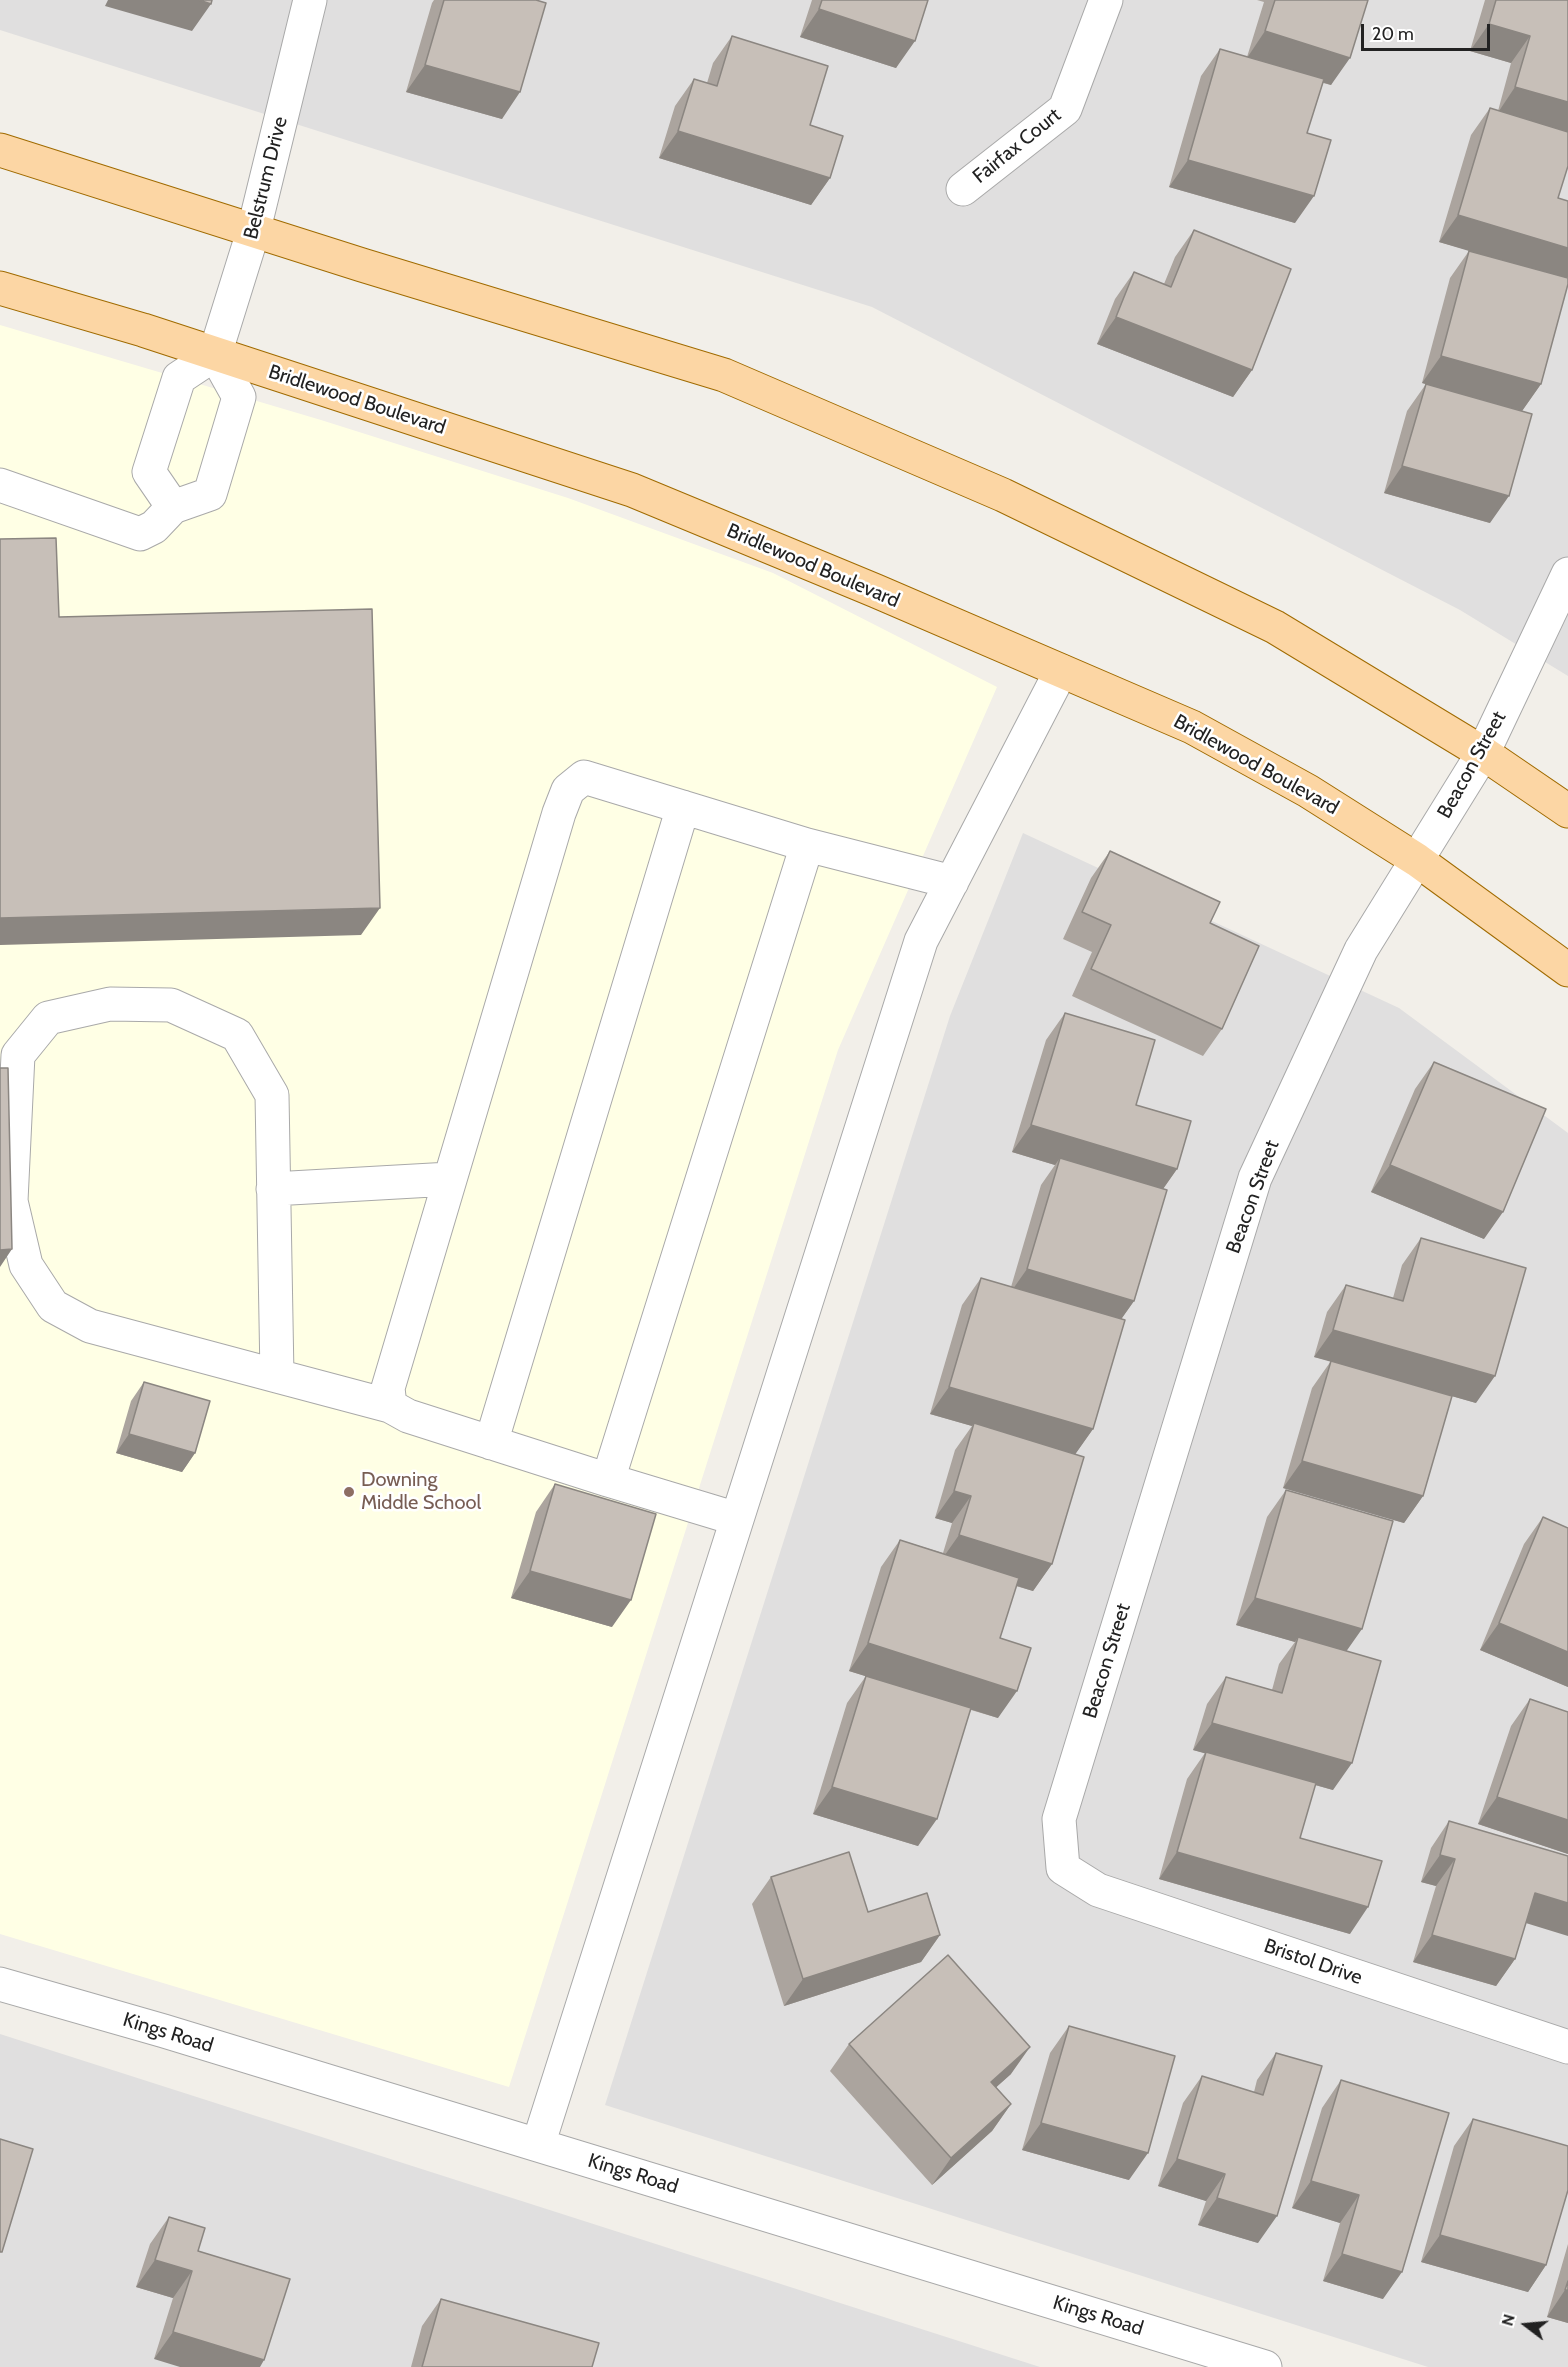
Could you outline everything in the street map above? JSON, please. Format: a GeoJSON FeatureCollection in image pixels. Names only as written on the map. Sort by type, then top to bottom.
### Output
{"type":"FeatureCollection","features":[{"type":"Feature","properties":{"kind":"main road"},"geometry":{"type":"LineString","coordinates":[[0,150],[362,265],[724,375],[1004,495],[1275,627],[1483,753],[1568,811]]}},
{"type":"Feature","properties":{"kind":"main road","name":"Bridlewood Boulevard"},"geometry":{"type":"LineString","coordinates":[[0,288],[215,354],[632,490],[876,591],[1192,727],[1308,791],[1417,860],[1568,970]]}},
{"type":"Feature","properties":{"kind":"street","name":"Belstrum Drive"},"geometry":{"type":"LineString","coordinates":[[215,354],[254,229],[310,0]]}},
{"type":"Feature","properties":{"kind":"street","name":"Fairfax Court"},"geometry":{"type":"LineString","coordinates":[[963,189],[1065,109],[1106,0]]}},
{"type":"Feature","properties":{"kind":"street"},"geometry":{"type":"LineString","coordinates":[[0,485],[140,534],[154,527],[173,507],[210,494],[239,397],[215,354],[178,378],[149,472],[173,507]]}},
{"type":"Feature","properties":{"kind":"street","name":"Beacon Street"},"geometry":{"type":"LineString","coordinates":[[1063,1868],[1059,1819],[1255,1178],[1361,950],[1483,753],[1568,574]]}},
{"type":"Feature","properties":{"kind":"street"},"geometry":{"type":"LineString","coordinates":[[538,2145],[921,941],[1061,671]]}},
{"type":"Feature","properties":{"kind":"street"},"geometry":{"type":"LineString","coordinates":[[390,1406],[388,1388],[559,813],[568,790],[584,777],[807,845],[952,882]]}},
{"type":"Feature","properties":{"kind":"street"},"geometry":{"type":"LineString","coordinates":[[491,1443],[683,807]]}},
{"type":"Feature","properties":{"kind":"street"},"geometry":{"type":"LineString","coordinates":[[608,1480],[807,845]]}},
{"type":"Feature","properties":{"kind":"street"},"geometry":{"type":"LineString","coordinates":[[277,1376],[272,1095],[237,1035],[171,1005],[110,1004],[48,1018],[18,1055],[11,1202],[26,1265],[52,1306],[90,1326],[277,1376],[390,1406],[408,1416],[737,1519]]}},
{"type":"Feature","properties":{"kind":"street"},"geometry":{"type":"LineString","coordinates":[[273,1189],[450,1179]]}},
{"type":"Feature","properties":{"kind":"street","name":"Bristol Drive"},"geometry":{"type":"LineString","coordinates":[[1063,1868],[1098,1890],[1568,2047]]}},
{"type":"Feature","properties":{"kind":"street","name":"Kings Road"},"geometry":{"type":"LineString","coordinates":[[0,1984],[164,2031],[1265,2367]]}},
{"type":"Feature","properties":{"kind":"shaded area"},"geometry":{"type":"Polygon","coordinates":[[[0,0],[1568,0],[1568,676],[1460,610],[872,307],[0,30],[0,0]]]}},
{"type":"Feature","properties":{"kind":"shaded area","name":"Downing Middle School"},"geometry":{"type":"Polygon","coordinates":[[[0,325],[321,420],[568,498],[773,573],[997,687],[838,1050],[509,2087],[0,1934],[0,325]]]}},
{"type":"Feature","properties":{"kind":"shaded area"},"geometry":{"type":"Polygon","coordinates":[[[1023,833],[1399,1008],[1568,1133],[1568,2367],[1428,2367],[605,2105],[950,1016],[1023,833]]]}},
{"type":"Feature","properties":{"kind":"shaded area"},"geometry":{"type":"Polygon","coordinates":[[[0,2034],[1040,2367],[0,2367],[0,2034]]]}},
{"type":"Feature","properties":{"kind":"building"},"geometry":{"type":"Polygon","coordinates":[[[199,0],[212,0],[211,4],[199,0]]]}},
{"type":"Feature","properties":{"kind":"building"},"geometry":{"type":"Polygon","coordinates":[[[444,0],[536,0],[546,3],[520,92],[425,65],[444,0]]]}},
{"type":"Feature","properties":{"kind":"building"},"geometry":{"type":"Polygon","coordinates":[[[822,0],[928,0],[915,41],[819,9],[822,0]]]}},
{"type":"Feature","properties":{"kind":"building"},"geometry":{"type":"Polygon","coordinates":[[[1275,0],[1368,0],[1350,58],[1265,31],[1275,0]]]}},
{"type":"Feature","properties":{"kind":"building"},"geometry":{"type":"Polygon","coordinates":[[[1496,0],[1568,0],[1568,102],[1515,87],[1530,36],[1489,24],[1496,0]]]}},
{"type":"Feature","properties":{"kind":"building"},"geometry":{"type":"Polygon","coordinates":[[[732,36],[828,66],[810,125],[843,136],[830,178],[678,131],[694,79],[717,86],[732,36]]]}},
{"type":"Feature","properties":{"kind":"building"},"geometry":{"type":"Polygon","coordinates":[[[1220,49],[1324,79],[1307,133],[1331,140],[1314,196],[1188,160],[1220,49]]]}},
{"type":"Feature","properties":{"kind":"building"},"geometry":{"type":"Polygon","coordinates":[[[1490,108],[1568,132],[1568,166],[1558,198],[1568,201],[1568,248],[1458,215],[1490,108]]]}},
{"type":"Feature","properties":{"kind":"building"},"geometry":{"type":"Polygon","coordinates":[[[1194,230],[1291,269],[1252,370],[1116,317],[1134,272],[1171,287],[1194,230]]]}},
{"type":"Feature","properties":{"kind":"building"},"geometry":{"type":"Polygon","coordinates":[[[1469,251],[1568,278],[1541,384],[1441,356],[1469,251]]]}},
{"type":"Feature","properties":{"kind":"building"},"geometry":{"type":"Polygon","coordinates":[[[1426,384],[1532,414],[1509,496],[1402,466],[1426,384]]]}},
{"type":"Feature","properties":{"kind":"building"},"geometry":{"type":"Polygon","coordinates":[[[56,538],[59,617],[372,609],[380,908],[0,918],[0,539],[56,538]]]}},
{"type":"Feature","properties":{"kind":"building"},"geometry":{"type":"Polygon","coordinates":[[[1110,851],[1220,902],[1210,923],[1259,946],[1222,1029],[1091,969],[1111,925],[1082,912],[1110,851]]]}},
{"type":"Feature","properties":{"kind":"building"},"geometry":{"type":"Polygon","coordinates":[[[1065,1013],[1155,1040],[1136,1105],[1191,1121],[1177,1169],[1031,1125],[1065,1013]]]}},
{"type":"Feature","properties":{"kind":"building"},"geometry":{"type":"Polygon","coordinates":[[[1434,1062],[1546,1109],[1503,1212],[1390,1165],[1434,1062]]]}},
{"type":"Feature","properties":{"kind":"building"},"geometry":{"type":"Polygon","coordinates":[[[0,1068],[8,1068],[12,1249],[0,1250],[0,1068]]]}},
{"type":"Feature","properties":{"kind":"building"},"geometry":{"type":"Polygon","coordinates":[[[1060,1158],[1167,1190],[1134,1301],[1027,1269],[1060,1158]]]}},
{"type":"Feature","properties":{"kind":"building"},"geometry":{"type":"Polygon","coordinates":[[[1421,1238],[1526,1268],[1495,1376],[1333,1330],[1346,1285],[1403,1301],[1421,1238]]]}},
{"type":"Feature","properties":{"kind":"building"},"geometry":{"type":"Polygon","coordinates":[[[981,1278],[1125,1320],[1093,1429],[949,1387],[981,1278]]]}},
{"type":"Feature","properties":{"kind":"building"},"geometry":{"type":"Polygon","coordinates":[[[1331,1361],[1452,1396],[1423,1496],[1302,1461],[1331,1361]]]}},
{"type":"Feature","properties":{"kind":"building"},"geometry":{"type":"Polygon","coordinates":[[[144,1382],[210,1401],[195,1453],[129,1434],[144,1382]]]}},
{"type":"Feature","properties":{"kind":"building"},"geometry":{"type":"Polygon","coordinates":[[[974,1423],[1084,1457],[1052,1564],[959,1535],[971,1496],[954,1491],[974,1423]]]}},
{"type":"Feature","properties":{"kind":"building"},"geometry":{"type":"Polygon","coordinates":[[[555,1484],[656,1514],[631,1600],[530,1571],[555,1484]]]}},
{"type":"Feature","properties":{"kind":"building"},"geometry":{"type":"Polygon","coordinates":[[[1286,1490],[1393,1521],[1362,1629],[1255,1598],[1286,1490]]]}},
{"type":"Feature","properties":{"kind":"building"},"geometry":{"type":"Polygon","coordinates":[[[1543,1517],[1568,1528],[1568,1652],[1499,1623],[1543,1517]]]}},
{"type":"Feature","properties":{"kind":"building"},"geometry":{"type":"Polygon","coordinates":[[[900,1540],[1019,1578],[1000,1638],[1031,1648],[1017,1691],[868,1643],[900,1540]]]}},
{"type":"Feature","properties":{"kind":"building"},"geometry":{"type":"Polygon","coordinates":[[[1298,1637],[1381,1661],[1352,1763],[1212,1723],[1226,1677],[1282,1693],[1298,1637]]]}},
{"type":"Feature","properties":{"kind":"building"},"geometry":{"type":"Polygon","coordinates":[[[866,1676],[971,1708],[937,1819],[832,1787],[866,1676]]]}},
{"type":"Feature","properties":{"kind":"building"},"geometry":{"type":"Polygon","coordinates":[[[1530,1699],[1568,1712],[1568,1820],[1497,1797],[1530,1699]]]}},
{"type":"Feature","properties":{"kind":"building"},"geometry":{"type":"Polygon","coordinates":[[[1206,1752],[1316,1783],[1300,1838],[1382,1861],[1368,1907],[1177,1852],[1206,1752]]]}},
{"type":"Feature","properties":{"kind":"building"},"geometry":{"type":"Polygon","coordinates":[[[1449,1821],[1568,1856],[1568,1903],[1535,1893],[1515,1959],[1432,1935],[1455,1859],[1440,1855],[1449,1821]]]}},
{"type":"Feature","properties":{"kind":"building"},"geometry":{"type":"Polygon","coordinates":[[[849,1852],[868,1912],[927,1893],[940,1935],[803,1979],[771,1877],[849,1852]]]}},
{"type":"Feature","properties":{"kind":"building"},"geometry":{"type":"Polygon","coordinates":[[[948,1955],[1030,2047],[991,2082],[1011,2104],[951,2158],[849,2044],[948,1955]]]}},
{"type":"Feature","properties":{"kind":"building"},"geometry":{"type":"Polygon","coordinates":[[[1069,2026],[1175,2056],[1148,2153],[1041,2123],[1069,2026]]]}},
{"type":"Feature","properties":{"kind":"building"},"geometry":{"type":"Polygon","coordinates":[[[1276,2053],[1322,2066],[1277,2216],[1217,2198],[1225,2174],[1177,2159],[1202,2076],[1263,2095],[1276,2053]]]}},
{"type":"Feature","properties":{"kind":"building"},"geometry":{"type":"Polygon","coordinates":[[[1341,2080],[1449,2113],[1402,2272],[1342,2254],[1359,2195],[1311,2181],[1341,2080]]]}},
{"type":"Feature","properties":{"kind":"building"},"geometry":{"type":"Polygon","coordinates":[[[1473,2119],[1568,2146],[1568,2190],[1546,2265],[1440,2235],[1473,2119]]]}},
{"type":"Feature","properties":{"kind":"building"},"geometry":{"type":"Polygon","coordinates":[[[0,2139],[33,2149],[2,2252],[0,2252],[0,2139]]]}},
{"type":"Feature","properties":{"kind":"building"},"geometry":{"type":"Polygon","coordinates":[[[169,2217],[205,2228],[198,2251],[290,2279],[264,2360],[173,2332],[192,2271],[155,2260],[169,2217]]]}},
{"type":"Feature","properties":{"kind":"building"},"geometry":{"type":"Polygon","coordinates":[[[441,2299],[599,2343],[592,2367],[422,2367],[441,2299]]]}},
{"type":"Feature","properties":{"kind":"place","name":"Downing Middle School"},"geometry":{"type":"Point","coordinates":[349,1492]}}]}
